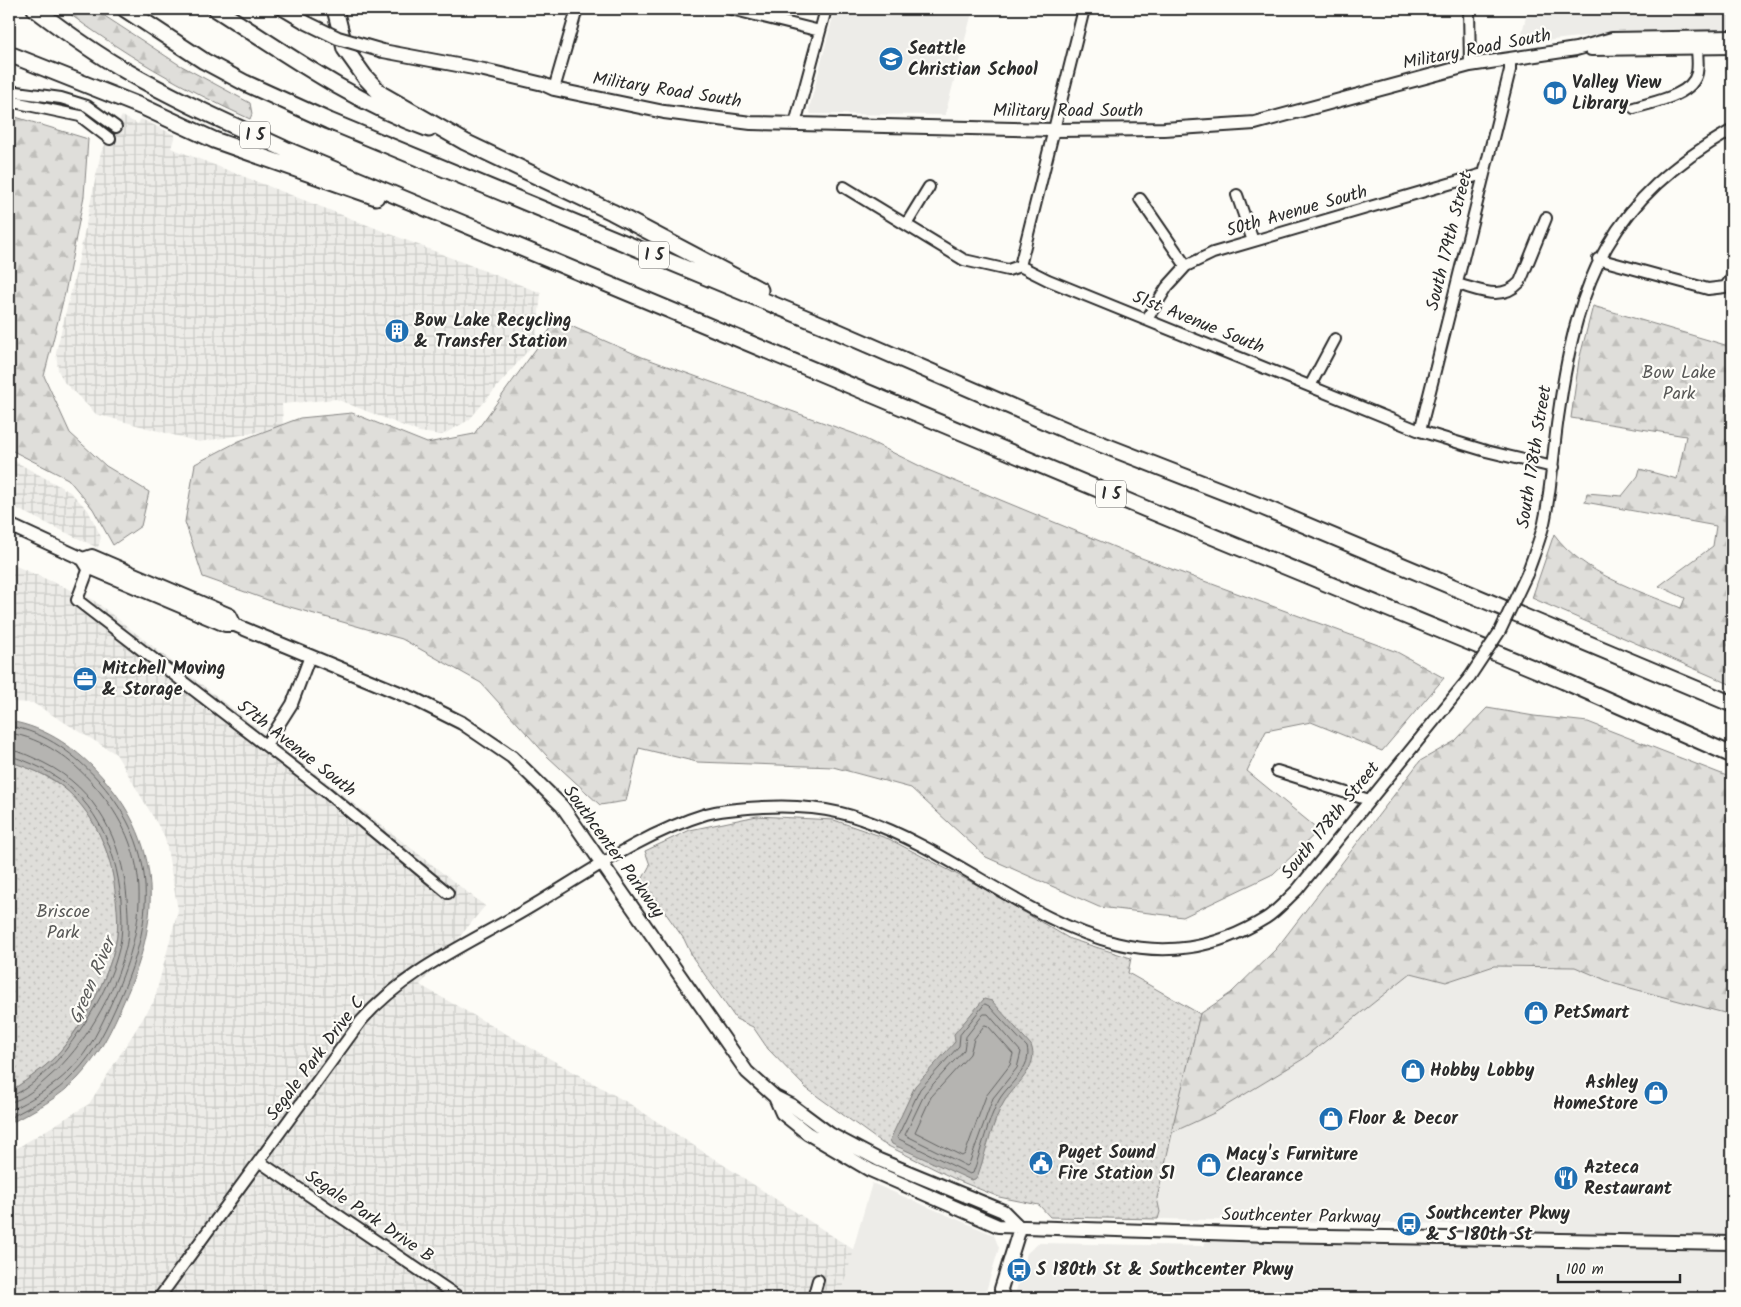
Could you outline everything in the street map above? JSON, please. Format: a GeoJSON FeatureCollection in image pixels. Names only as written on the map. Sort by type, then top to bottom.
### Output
{"type":"FeatureCollection","features":[{"type":"Feature","properties":{"kind":"highway","name":"I 5"},"geometry":{"type":"LineString","coordinates":[[35,9],[116,65],[175,97],[287,150],[1352,595],[1564,681],[1732,754]]}},
{"type":"Feature","properties":{"kind":"highway","name":"I 5"},"geometry":{"type":"LineString","coordinates":[[125,9],[204,60],[245,83],[330,120],[825,326],[1070,432],[1265,508],[1732,704]]}},
{"type":"Feature","properties":{"kind":"highway"},"geometry":{"type":"LineString","coordinates":[[216,9],[383,112],[465,142]]}},
{"type":"Feature","properties":{"kind":"highway"},"geometry":{"type":"LineString","coordinates":[[335,9],[345,49],[370,82],[382,94],[465,142],[691,252],[825,326]]}},
{"type":"Feature","properties":{"kind":"highway"},"geometry":{"type":"LineString","coordinates":[[9,54],[145,108],[214,140],[489,235]]}},
{"type":"Feature","properties":{"kind":"main road","name":"Military Road South"},"geometry":{"type":"LineString","coordinates":[[283,9],[338,38],[383,52],[463,68],[484,77],[516,85],[543,91],[554,89],[664,112],[751,123],[1054,130],[1164,129],[1255,123],[1470,65],[1576,48],[1612,39],[1732,46]]}},
{"type":"Feature","properties":{"kind":"main road","name":"Military Road South"},"geometry":{"type":"LineString","coordinates":[[1696,43],[1732,37]]}},
{"type":"Feature","properties":{"kind":"main road","name":"Southcenter Parkway"},"geometry":{"type":"LineString","coordinates":[[9,525],[86,563],[92,556],[189,596],[230,615],[235,625],[446,715],[512,757],[562,806],[747,1072],[775,1098],[782,1113],[807,1133],[870,1170],[998,1226],[1269,1235],[1732,1243]]}},
{"type":"Feature","properties":{"kind":"main road"},"geometry":{"type":"LineString","coordinates":[[999,1295],[1020,1228]]}},
{"type":"Feature","properties":{"kind":"street"},"geometry":{"type":"LineString","coordinates":[[554,89],[577,9]]}},
{"type":"Feature","properties":{"kind":"street"},"geometry":{"type":"LineString","coordinates":[[731,9],[820,31]]}},
{"type":"Feature","properties":{"kind":"street"},"geometry":{"type":"LineString","coordinates":[[795,124],[826,9]]}},
{"type":"Feature","properties":{"kind":"street"},"geometry":{"type":"LineString","coordinates":[[1020,266],[1084,9]]}},
{"type":"Feature","properties":{"kind":"street"},"geometry":{"type":"LineString","coordinates":[[1469,9],[1470,65]]}},
{"type":"Feature","properties":{"kind":"street"},"geometry":{"type":"LineString","coordinates":[[1634,108],[1675,94],[1689,86],[1697,72],[1696,43]]}},
{"type":"Feature","properties":{"kind":"street","name":"South 179th Street"},"geometry":{"type":"LineString","coordinates":[[1420,431],[1510,70],[1510,59]]}},
{"type":"Feature","properties":{"kind":"street"},"geometry":{"type":"LineString","coordinates":[[9,91],[70,101],[87,106],[116,127]]}},
{"type":"Feature","properties":{"kind":"street"},"geometry":{"type":"LineString","coordinates":[[9,101],[80,116],[94,124],[110,139]]}},
{"type":"Feature","properties":{"kind":"street","name":"South 178th Street"},"geometry":{"type":"LineString","coordinates":[[602,864],[659,832],[708,814],[764,807],[813,808],[860,818],[906,837],[1069,928],[1103,941],[1151,950],[1194,947],[1226,938],[1268,917],[1297,890],[1469,678],[1500,631],[1527,574],[1544,525],[1571,338],[1580,307],[1598,259],[1633,209],[1666,174],[1708,144],[1732,130]]}},
{"type":"Feature","properties":{"kind":"street","name":"50th Avenue South"},"geometry":{"type":"LineString","coordinates":[[1147,320],[1167,287],[1186,266],[1213,253],[1483,174]]}},
{"type":"Feature","properties":{"kind":"street","name":"51st Avenue South"},"geometry":{"type":"LineString","coordinates":[[844,187],[964,260],[1008,270],[1020,266],[1420,431],[1553,467]]}},
{"type":"Feature","properties":{"kind":"street"},"geometry":{"type":"LineString","coordinates":[[906,223],[929,187]]}},
{"type":"Feature","properties":{"kind":"street"},"geometry":{"type":"LineString","coordinates":[[1237,195],[1253,241]]}},
{"type":"Feature","properties":{"kind":"street"},"geometry":{"type":"LineString","coordinates":[[1140,200],[1186,266]]}},
{"type":"Feature","properties":{"kind":"street"},"geometry":{"type":"LineString","coordinates":[[1457,284],[1501,294],[1512,290],[1520,282],[1546,218]]}},
{"type":"Feature","properties":{"kind":"street"},"geometry":{"type":"LineString","coordinates":[[1598,259],[1708,289],[1725,287],[1732,278]]}},
{"type":"Feature","properties":{"kind":"street"},"geometry":{"type":"LineString","coordinates":[[1310,386],[1335,339]]}},
{"type":"Feature","properties":{"kind":"street","name":"57th Avenue South"},"geometry":{"type":"LineString","coordinates":[[86,563],[77,600],[266,745],[448,893]]}},
{"type":"Feature","properties":{"kind":"street"},"geometry":{"type":"LineString","coordinates":[[266,745],[292,704],[310,656]]}},
{"type":"Feature","properties":{"kind":"street"},"geometry":{"type":"LineString","coordinates":[[1277,771],[1370,800]]}},
{"type":"Feature","properties":{"kind":"street","name":"Segale Park Drive C"},"geometry":{"type":"LineString","coordinates":[[159,1298],[361,1021],[382,999],[416,972],[495,929],[602,864]]}},
{"type":"Feature","properties":{"kind":"street","name":"Segale Park Drive B"},"geometry":{"type":"LineString","coordinates":[[260,1162],[460,1298]]}},
{"type":"Feature","properties":{"kind":"street"},"geometry":{"type":"LineString","coordinates":[[813,1298],[818,1280]]}},
{"type":"Feature","properties":{"kind":"shaded area","name":"Seattle Christian School"},"geometry":{"type":"Polygon","coordinates":[[[835,9],[973,9],[945,115],[811,114],[809,109],[835,9]]]}},
{"type":"Feature","properties":{"kind":"shaded area"},"geometry":{"type":"Polygon","coordinates":[[[1528,9],[1732,9],[1732,29],[1604,34],[1519,44],[1528,9]]]}},
{"type":"Feature","properties":{"kind":"shaded area"},"geometry":{"type":"Polygon","coordinates":[[[122,116],[138,124],[141,119],[175,135],[171,148],[541,293],[536,341],[469,420],[442,435],[419,432],[336,399],[282,404],[283,428],[199,442],[96,414],[64,382],[58,370],[56,352],[76,272],[101,152],[122,116]]]}},
{"type":"Feature","properties":{"kind":"shaded area"},"geometry":{"type":"Polygon","coordinates":[[[9,458],[70,492],[88,510],[101,537],[98,548],[9,505],[9,458]]]}},
{"type":"Feature","properties":{"kind":"shaded area"},"geometry":{"type":"Polygon","coordinates":[[[9,563],[92,599],[485,906],[420,985],[630,1104],[854,1250],[839,1298],[9,1298],[9,1153],[89,1104],[154,1001],[178,910],[165,837],[116,754],[33,703],[9,702],[9,563]]]}},
{"type":"Feature","properties":{"kind":"shaded area"},"geometry":{"type":"Polygon","coordinates":[[[1494,966],[1575,967],[1615,984],[1732,1015],[1732,1298],[1014,1298],[1027,1253],[1039,1243],[1204,1246],[1208,1233],[1507,1238],[1511,1225],[1158,1219],[1160,1212],[1157,1198],[1171,1133],[1214,1113],[1303,1059],[1411,973],[1446,982],[1494,966]]]}},
{"type":"Feature","properties":{"kind":"shaded area"},"geometry":{"type":"Polygon","coordinates":[[[872,1183],[994,1235],[999,1248],[984,1298],[839,1298],[872,1183]]]}},
{"type":"Feature","properties":{"kind":"green space"},"geometry":{"type":"Polygon","coordinates":[[[63,9],[94,9],[178,64],[250,103],[252,114],[250,119],[153,69],[107,41],[63,9]]]}},
{"type":"Feature","properties":{"kind":"green space"},"geometry":{"type":"Polygon","coordinates":[[[9,115],[88,139],[84,196],[65,293],[44,376],[70,433],[106,466],[149,492],[141,526],[113,545],[93,509],[68,479],[9,449],[9,115]]]}},
{"type":"Feature","properties":{"kind":"green space","name":"Bow Lake Park"},"geometry":{"type":"Polygon","coordinates":[[[1593,306],[1732,347],[1732,685],[1532,598],[1554,534],[1566,548],[1595,570],[1629,587],[1681,608],[1685,598],[1659,586],[1713,546],[1716,526],[1585,502],[1587,493],[1622,496],[1638,476],[1640,469],[1677,479],[1686,436],[1571,418],[1579,360],[1593,306]]]}},
{"type":"Feature","properties":{"kind":"green space"},"geometry":{"type":"Polygon","coordinates":[[[557,320],[642,357],[855,434],[928,470],[1136,556],[1397,652],[1444,678],[1382,751],[1311,722],[1266,731],[1247,771],[1319,830],[1273,874],[1183,917],[1099,907],[986,857],[911,788],[833,767],[697,762],[639,748],[626,801],[600,805],[547,756],[481,683],[402,639],[276,603],[203,577],[185,522],[195,464],[239,441],[300,418],[352,413],[427,443],[474,434],[557,320]]]}},
{"type":"Feature","properties":{"kind":"green space"},"geometry":{"type":"Polygon","coordinates":[[[1487,708],[1588,722],[1732,778],[1732,1015],[1615,984],[1575,967],[1494,966],[1446,982],[1411,973],[1303,1059],[1214,1113],[1171,1133],[1200,1014],[1231,993],[1276,949],[1420,761],[1455,741],[1487,708]]]}},
{"type":"Feature","properties":{"kind":"green space","name":"Briscoe Park"},"geometry":{"type":"Polygon","coordinates":[[[9,761],[36,771],[54,781],[68,791],[88,814],[98,831],[109,860],[116,893],[118,915],[114,952],[101,985],[83,1019],[63,1048],[52,1060],[9,1092],[9,761]]]}},
{"type":"Feature","properties":{"kind":"green space"},"geometry":{"type":"Polygon","coordinates":[[[757,816],[834,820],[889,839],[983,888],[1070,939],[1131,958],[1128,973],[1200,1014],[1157,1198],[1160,1212],[1158,1219],[1050,1217],[1039,1205],[999,1197],[957,1180],[882,1143],[806,1088],[768,1049],[753,1027],[736,1019],[693,958],[684,939],[642,880],[650,865],[645,851],[690,830],[757,816]]]}},
{"type":"Feature","properties":{"kind":"water"},"geometry":{"type":"Polygon","coordinates":[[[9,721],[49,734],[61,741],[73,749],[104,779],[124,805],[137,832],[146,858],[150,886],[149,914],[136,971],[115,1022],[104,1042],[86,1070],[63,1092],[9,1124],[9,1092],[52,1060],[73,1034],[93,1002],[114,952],[118,923],[112,870],[103,843],[91,818],[57,782],[9,761],[9,721]]]}},
{"type":"Feature","properties":{"kind":"water"},"geometry":{"type":"Polygon","coordinates":[[[984,999],[992,1001],[1031,1045],[1033,1053],[1032,1061],[1025,1076],[1000,1109],[978,1175],[975,1179],[971,1180],[892,1144],[890,1140],[915,1086],[955,1042],[954,1034],[984,999]]]}},
{"type":"Feature","properties":{"kind":"place","name":"Seattle Christian School"},"geometry":{"type":"Point","coordinates":[891,59]}},
{"type":"Feature","properties":{"kind":"place","name":"Valley View Library"},"geometry":{"type":"Point","coordinates":[1555,93]}},
{"type":"Feature","properties":{"kind":"place","name":"Bow Lake Recycling & Transfer Station"},"geometry":{"type":"Point","coordinates":[397,331]}},
{"type":"Feature","properties":{"kind":"place","name":"Mitchell Moving & Storage"},"geometry":{"type":"Point","coordinates":[85,679]}},
{"type":"Feature","properties":{"kind":"place","name":"PetSmart"},"geometry":{"type":"Point","coordinates":[1536,1013]}},
{"type":"Feature","properties":{"kind":"place","name":"Hobby Lobby"},"geometry":{"type":"Point","coordinates":[1413,1071]}},
{"type":"Feature","properties":{"kind":"place","name":"Ashley HomeStore"},"geometry":{"type":"Point","coordinates":[1656,1093]}},
{"type":"Feature","properties":{"kind":"place","name":"Floor & Decor"},"geometry":{"type":"Point","coordinates":[1331,1119]}},
{"type":"Feature","properties":{"kind":"place","name":"Puget Sound Fire Station 51"},"geometry":{"type":"Point","coordinates":[1041,1163]}},
{"type":"Feature","properties":{"kind":"place","name":"Macy's Furniture Clearance"},"geometry":{"type":"Point","coordinates":[1209,1165]}},
{"type":"Feature","properties":{"kind":"place","name":"Azteca Restaurant"},"geometry":{"type":"Point","coordinates":[1566,1178]}},
{"type":"Feature","properties":{"kind":"place","name":"Southcenter Pkwy & S 180th St"},"geometry":{"type":"Point","coordinates":[1409,1224]}},
{"type":"Feature","properties":{"kind":"place","name":"S 180th St & Southcenter Pkwy"},"geometry":{"type":"Point","coordinates":[1019,1270]}},
{"type":"Feature","properties":{"kind":"water label","name":"Green River"},"geometry":{"type":"Point","coordinates":[93,981]}}]}
